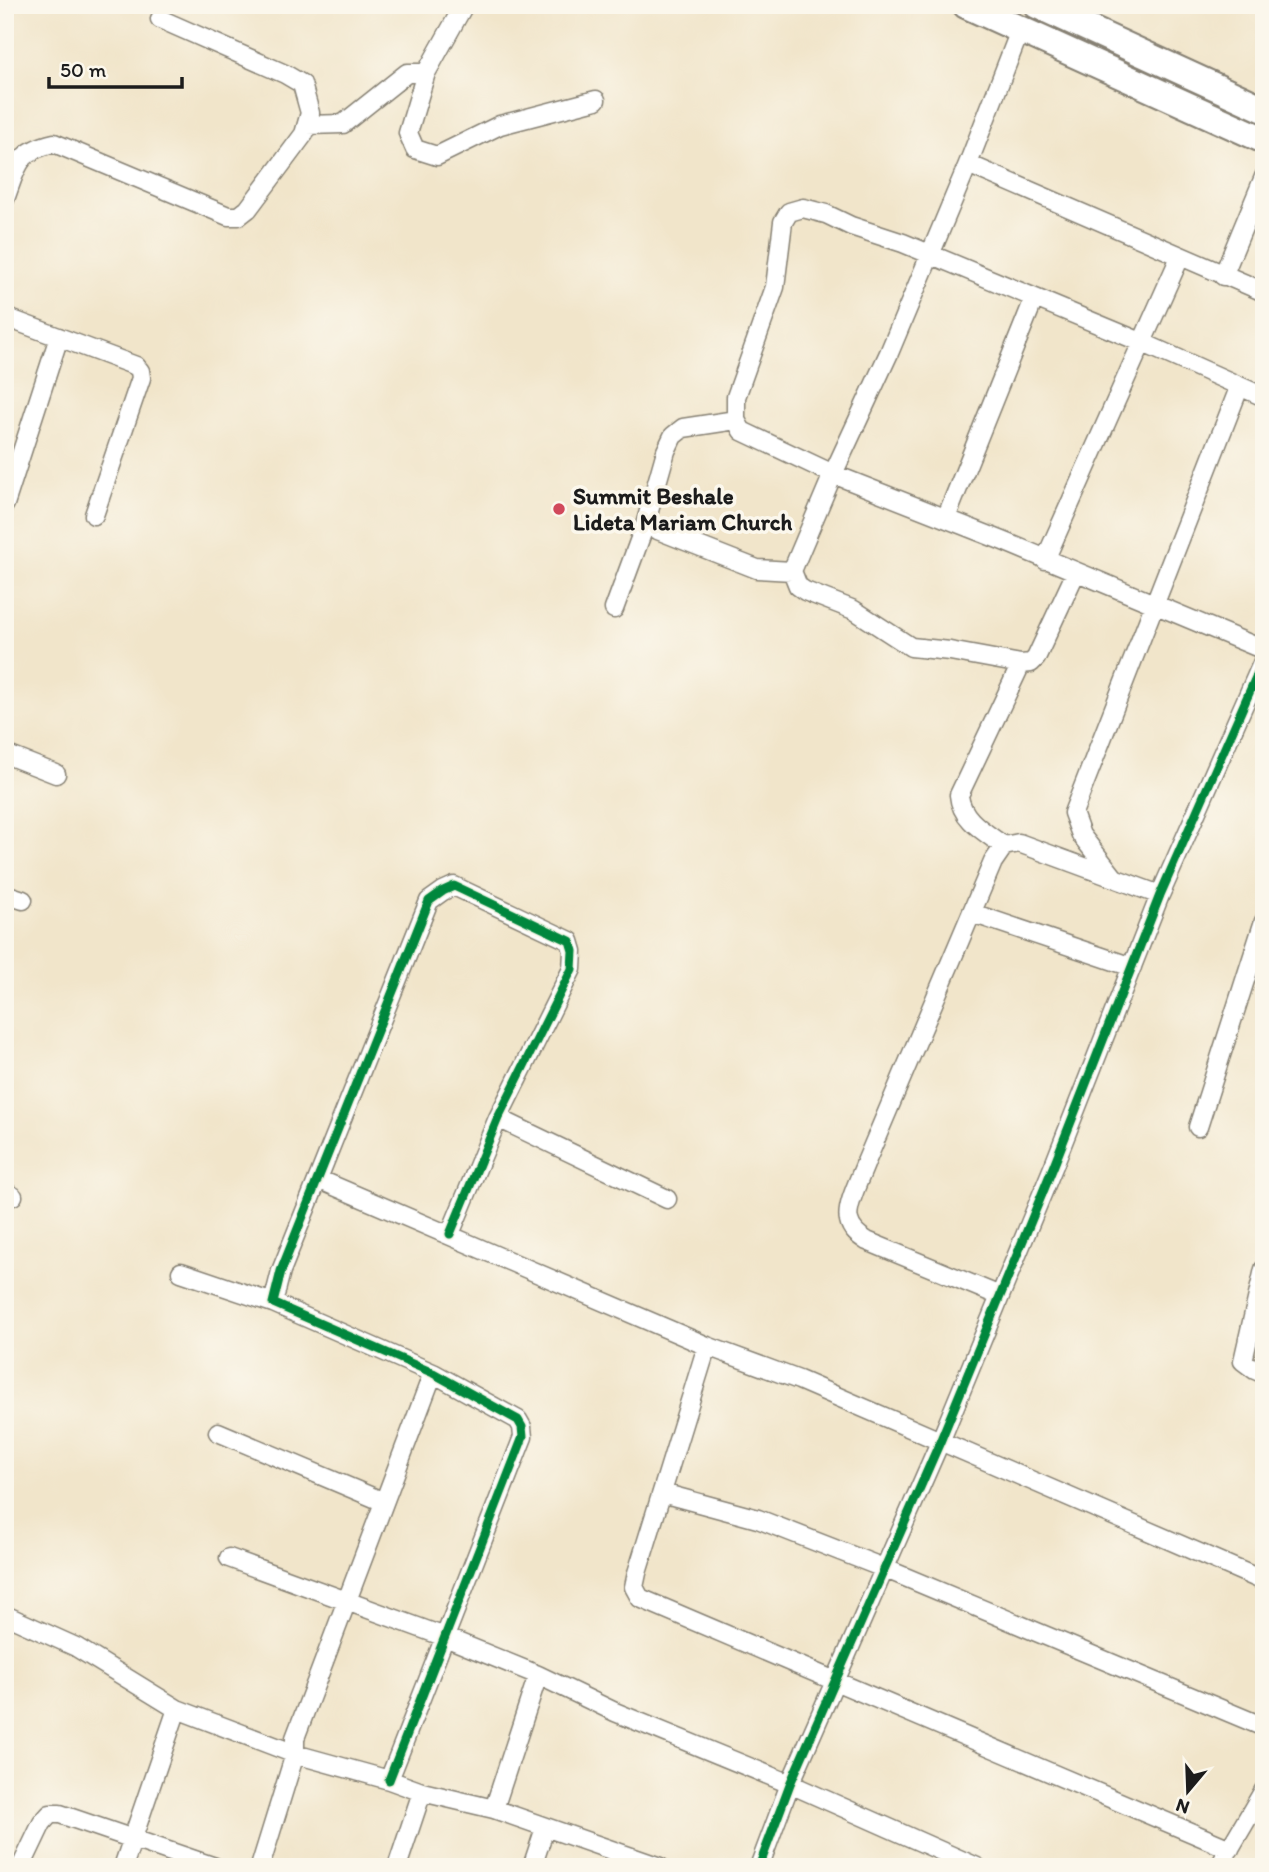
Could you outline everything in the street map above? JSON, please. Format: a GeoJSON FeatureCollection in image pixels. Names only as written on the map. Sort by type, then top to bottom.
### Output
{"type":"FeatureCollection","features":[{"type":"Feature","properties":{"kind":"main road"},"geometry":{"type":"LineString","coordinates":[[966,5],[1264,140]]}},
{"type":"Feature","properties":{"kind":"main road"},"geometry":{"type":"LineString","coordinates":[[1037,5],[1264,109]]}},
{"type":"Feature","properties":{"kind":"street"},"geometry":{"type":"LineString","coordinates":[[464,5],[426,73],[408,134],[415,149],[437,156],[500,125],[596,100]]}},
{"type":"Feature","properties":{"kind":"street"},"geometry":{"type":"LineString","coordinates":[[5,199],[20,161],[35,147],[54,143],[212,211],[239,216],[247,209],[307,125],[310,113],[302,84],[160,19]]}},
{"type":"Feature","properties":{"kind":"street"},"geometry":{"type":"LineString","coordinates":[[1021,28],[889,354],[833,474],[792,571],[794,581],[805,591],[854,610],[911,647],[1021,664],[1031,663],[1036,658],[1076,572]]}},
{"type":"Feature","properties":{"kind":"street"},"geometry":{"type":"LineString","coordinates":[[307,125],[343,124],[407,73],[426,73]]}},
{"type":"Feature","properties":{"kind":"street"},"geometry":{"type":"LineString","coordinates":[[968,164],[1264,292]]}},
{"type":"Feature","properties":{"kind":"street"},"geometry":{"type":"LineString","coordinates":[[1223,276],[1264,177]]}},
{"type":"Feature","properties":{"kind":"street"},"geometry":{"type":"LineString","coordinates":[[1264,397],[1141,342],[929,255],[826,214],[803,208],[789,212],[783,222],[775,287],[736,397],[737,420],[741,431],[833,474],[1264,649]]}},
{"type":"Feature","properties":{"kind":"street"},"geometry":{"type":"LineString","coordinates":[[1045,560],[1180,257]]}},
{"type":"Feature","properties":{"kind":"street"},"geometry":{"type":"LineString","coordinates":[[946,518],[1034,299]]}},
{"type":"Feature","properties":{"kind":"street"},"geometry":{"type":"LineString","coordinates":[[5,317],[136,366],[140,371],[141,378],[94,515]]}},
{"type":"Feature","properties":{"kind":"street"},"geometry":{"type":"LineString","coordinates":[[6,498],[59,337]]}},
{"type":"Feature","properties":{"kind":"street"},"geometry":{"type":"LineString","coordinates":[[1113,876],[1081,835],[1073,813],[1239,388]]}},
{"type":"Feature","properties":{"kind":"street"},"geometry":{"type":"LineString","coordinates":[[614,609],[645,525],[666,451],[673,436],[683,428],[737,420]]}},
{"type":"Feature","properties":{"kind":"street"},"geometry":{"type":"LineString","coordinates":[[645,525],[757,569],[792,571]]}},
{"type":"Feature","properties":{"kind":"street"},"geometry":{"type":"LineString","coordinates":[[759,1867],[790,1784],[940,1442],[1160,895],[1264,659]]}},
{"type":"Feature","properties":{"kind":"street"},"geometry":{"type":"LineString","coordinates":[[1004,846],[967,818],[960,806],[959,795],[1021,664]]}},
{"type":"Feature","properties":{"kind":"street"},"geometry":{"type":"LineString","coordinates":[[5,754],[56,774]]}},
{"type":"Feature","properties":{"kind":"street"},"geometry":{"type":"LineString","coordinates":[[1000,1296],[867,1241],[855,1232],[849,1221],[848,1210],[866,1162],[993,862],[1004,846],[1019,843],[1160,895]]}},
{"type":"Feature","properties":{"kind":"street"},"geometry":{"type":"LineString","coordinates":[[273,1303],[281,1271],[429,901],[454,886],[570,941],[573,951],[572,969],[498,1118],[450,1234]]}},
{"type":"Feature","properties":{"kind":"street"},"geometry":{"type":"LineString","coordinates":[[5,894],[23,900]]}},
{"type":"Feature","properties":{"kind":"street"},"geometry":{"type":"LineString","coordinates":[[972,913],[1132,967]]}},
{"type":"Feature","properties":{"kind":"street"},"geometry":{"type":"LineString","coordinates":[[1198,1127],[1263,925]]}},
{"type":"Feature","properties":{"kind":"street"},"geometry":{"type":"LineString","coordinates":[[498,1118],[667,1199]]}},
{"type":"Feature","properties":{"kind":"street"},"geometry":{"type":"LineString","coordinates":[[318,1179],[707,1346],[799,1380],[1264,1581]]}},
{"type":"Feature","properties":{"kind":"street"},"geometry":{"type":"LineString","coordinates":[[1264,1269],[1243,1361],[1264,1374]]}},
{"type":"Feature","properties":{"kind":"street"},"geometry":{"type":"LineString","coordinates":[[181,1272],[273,1303],[433,1373],[518,1420],[522,1427],[523,1437],[389,1780]]}},
{"type":"Feature","properties":{"kind":"street"},"geometry":{"type":"LineString","coordinates":[[707,1346],[634,1587],[640,1598],[1230,1849]]}},
{"type":"Feature","properties":{"kind":"street"},"geometry":{"type":"LineString","coordinates":[[260,1867],[295,1754],[295,1738],[433,1373]]}},
{"type":"Feature","properties":{"kind":"street"},"geometry":{"type":"LineString","coordinates":[[218,1433],[384,1502]]}},
{"type":"Feature","properties":{"kind":"street"},"geometry":{"type":"LineString","coordinates":[[662,1493],[758,1519],[886,1569],[1264,1727]]}},
{"type":"Feature","properties":{"kind":"street"},"geometry":{"type":"LineString","coordinates":[[229,1558],[446,1637],[538,1675],[615,1712],[790,1784],[977,1867]]}},
{"type":"Feature","properties":{"kind":"street"},"geometry":{"type":"LineString","coordinates":[[8,1616],[76,1647],[177,1709],[295,1754],[422,1792],[494,1810],[660,1867]]}},
{"type":"Feature","properties":{"kind":"street"},"geometry":{"type":"LineString","coordinates":[[494,1810],[538,1675]]}},
{"type":"Feature","properties":{"kind":"street"},"geometry":{"type":"LineString","coordinates":[[123,1867],[177,1709]]}},
{"type":"Feature","properties":{"kind":"street"},"geometry":{"type":"LineString","coordinates":[[1219,1867],[1264,1790]]}},
{"type":"Feature","properties":{"kind":"street"},"geometry":{"type":"LineString","coordinates":[[397,1867],[422,1792]]}},
{"type":"Feature","properties":{"kind":"street"},"geometry":{"type":"LineString","coordinates":[[21,1867],[42,1823],[50,1814],[60,1814],[215,1867]]}},
{"type":"Feature","properties":{"kind":"street"},"geometry":{"type":"LineString","coordinates":[[533,1867],[545,1828]]}},
{"type":"Feature","properties":{"kind":"cycle path"},"geometry":{"type":"LineString","coordinates":[[759,1867],[790,1784],[940,1442],[1054,1165],[1160,895],[1264,659]]}},
{"type":"Feature","properties":{"kind":"cycle path"},"geometry":{"type":"LineString","coordinates":[[389,1780],[523,1437],[522,1427],[518,1420],[433,1373],[273,1303],[281,1271],[429,901],[454,886],[570,941],[573,951],[572,969],[498,1118],[450,1234]]}},
{"type":"Feature","properties":{"kind":"place","name":"Summit Beshale Lideta Mariam Church"},"geometry":{"type":"Point","coordinates":[559,509]}}]}
